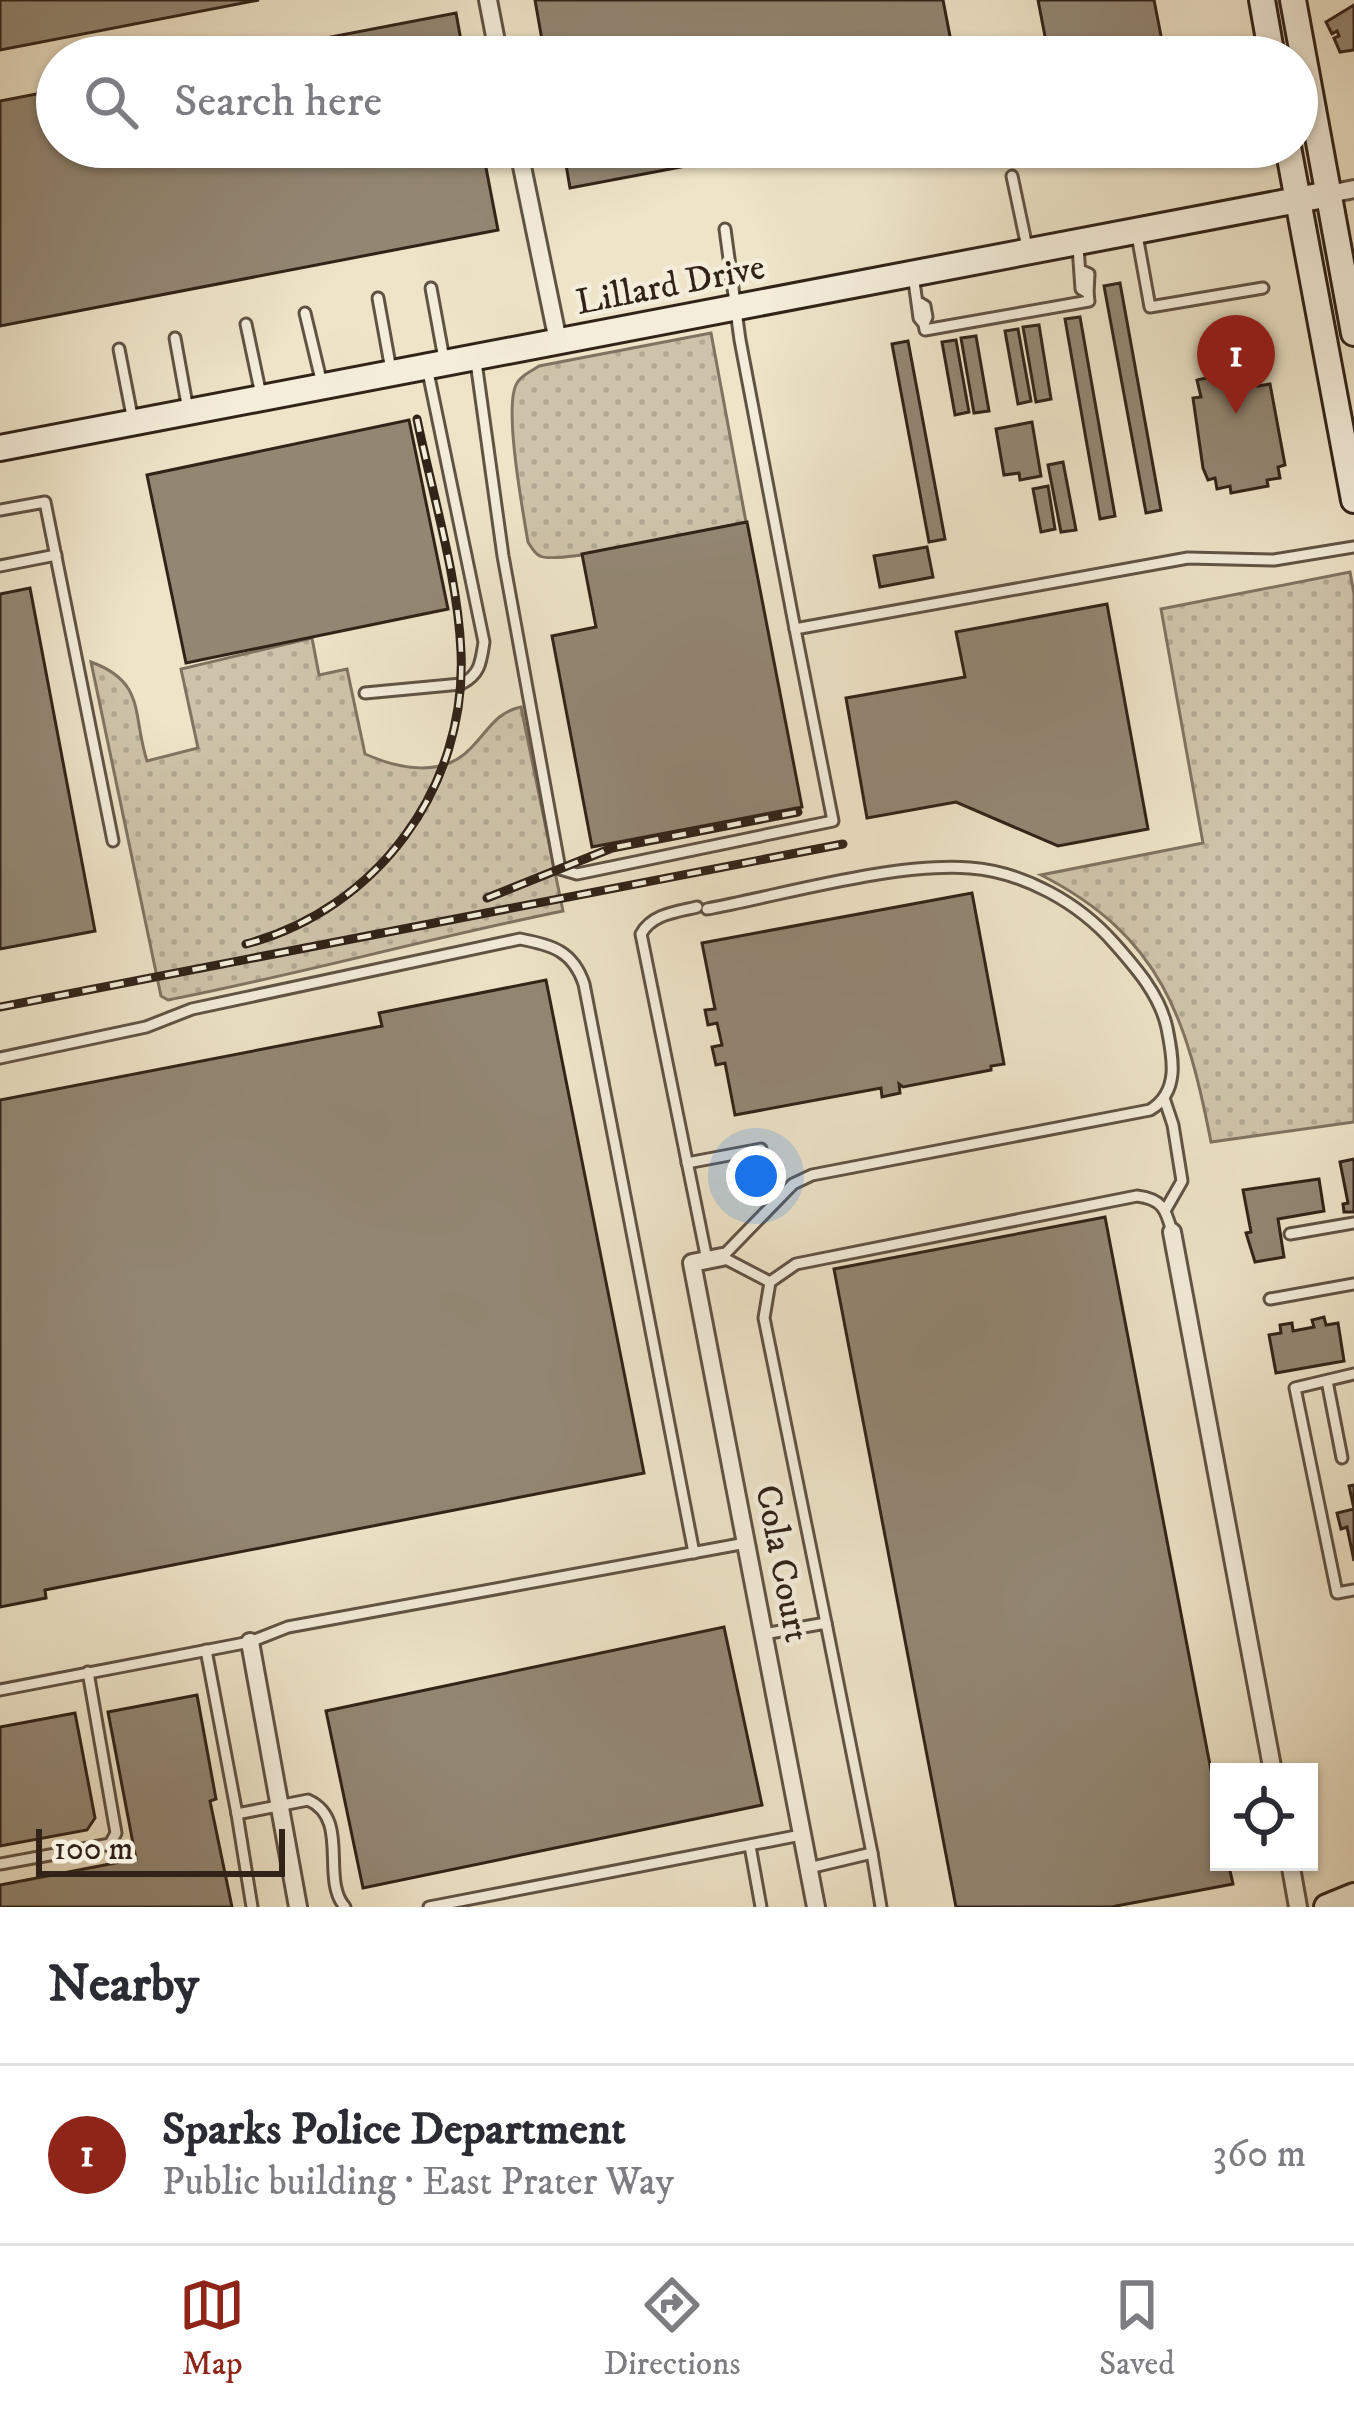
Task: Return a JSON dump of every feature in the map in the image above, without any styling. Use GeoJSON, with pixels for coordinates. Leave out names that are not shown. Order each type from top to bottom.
{"type":"FeatureCollection","features":[{"type":"Feature","properties":{"kind":"street"},"geometry":{"type":"LineString","coordinates":[[488,0],[496,36]]}},
{"type":"Feature","properties":{"kind":"street"},"geometry":{"type":"LineString","coordinates":[[1262,0],[1268,36]]}},
{"type":"Feature","properties":{"kind":"street"},"geometry":{"type":"LineString","coordinates":[[1293,0],[1302,36]]}},
{"type":"Feature","properties":{"kind":"street"},"geometry":{"type":"LineString","coordinates":[[1318,99],[1341,191],[1354,334]]}},
{"type":"Feature","properties":{"kind":"street"},"geometry":{"type":"LineString","coordinates":[[522,168],[558,341]]}},
{"type":"Feature","properties":{"kind":"street"},"geometry":{"type":"LineString","coordinates":[[1292,168],[1354,500]]}},
{"type":"Feature","properties":{"kind":"street","name":"Lillard Drive"},"geometry":{"type":"LineString","coordinates":[[0,448],[1341,191]]}},
{"type":"Feature","properties":{"kind":"street"},"geometry":{"type":"LineString","coordinates":[[1172,1232],[1271,1763]]}},
{"type":"Feature","properties":{"kind":"street","name":"Cola Court"},"geometry":{"type":"LineString","coordinates":[[714,1258],[692,1262],[816,1907]]}},
{"type":"Feature","properties":{"kind":"street"},"geometry":{"type":"LineString","coordinates":[[250,1642],[298,1907]]}},
{"type":"Feature","properties":{"kind":"street"},"geometry":{"type":"LineString","coordinates":[[1292,1871],[1298,1907]]}},
{"type":"Feature","properties":{"kind":"lane"},"geometry":{"type":"LineString","coordinates":[[1012,176],[1028,251]]}},
{"type":"Feature","properties":{"kind":"lane"},"geometry":{"type":"LineString","coordinates":[[476,357],[497,520],[560,869],[577,874],[833,821],[725,229]]}},
{"type":"Feature","properties":{"kind":"lane"},"geometry":{"type":"LineString","coordinates":[[1137,230],[1150,307],[1263,288]]}},
{"type":"Feature","properties":{"kind":"lane"},"geometry":{"type":"LineString","coordinates":[[913,273],[925,330],[1088,301],[1088,293],[1081,290],[1077,242]]}},
{"type":"Feature","properties":{"kind":"lane"},"geometry":{"type":"LineString","coordinates":[[365,692],[461,684],[481,666],[484,642],[436,365],[430,288]]}},
{"type":"Feature","properties":{"kind":"lane"},"geometry":{"type":"LineString","coordinates":[[378,298],[391,373]]}},
{"type":"Feature","properties":{"kind":"lane"},"geometry":{"type":"LineString","coordinates":[[305,313],[322,386]]}},
{"type":"Feature","properties":{"kind":"lane"},"geometry":{"type":"LineString","coordinates":[[246,324],[261,398]]}},
{"type":"Feature","properties":{"kind":"lane"},"geometry":{"type":"LineString","coordinates":[[176,338],[189,412]]}},
{"type":"Feature","properties":{"kind":"lane"},"geometry":{"type":"LineString","coordinates":[[119,350],[133,423]]}},
{"type":"Feature","properties":{"kind":"lane"},"geometry":{"type":"LineString","coordinates":[[0,510],[45,502],[112,841]]}},
{"type":"Feature","properties":{"kind":"lane"},"geometry":{"type":"LineString","coordinates":[[795,629],[1188,558],[1274,560],[1354,547]]}},
{"type":"Feature","properties":{"kind":"lane"},"geometry":{"type":"LineString","coordinates":[[0,566],[56,555]]}},
{"type":"Feature","properties":{"kind":"lane"},"geometry":{"type":"LineString","coordinates":[[714,1258],[687,1163],[641,934],[646,924],[702,908],[925,869],[970,868],[1017,877],[1061,899],[1108,936],[1142,974],[1164,1014],[1173,1069],[1165,1101],[1182,1181],[1166,1208]]}},
{"type":"Feature","properties":{"kind":"lane"},"geometry":{"type":"LineString","coordinates":[[0,1058],[146,1027],[192,1009],[520,939],[556,946],[578,965],[584,984],[694,1552]]}},
{"type":"Feature","properties":{"kind":"lane"},"geometry":{"type":"LineString","coordinates":[[714,1258],[794,1184],[812,1175],[1150,1110],[1165,1101]]}},
{"type":"Feature","properties":{"kind":"lane"},"geometry":{"type":"LineString","coordinates":[[687,1163],[760,1149]]}},
{"type":"Feature","properties":{"kind":"lane"},"geometry":{"type":"LineString","coordinates":[[881,1907],[764,1318],[770,1282],[796,1264],[1137,1196],[1154,1198],[1166,1208],[1172,1232]]}},
{"type":"Feature","properties":{"kind":"lane"},"geometry":{"type":"LineString","coordinates":[[1290,1234],[1354,1223]]}},
{"type":"Feature","properties":{"kind":"lane"},"geometry":{"type":"LineString","coordinates":[[714,1258],[770,1282]]}},
{"type":"Feature","properties":{"kind":"lane"},"geometry":{"type":"LineString","coordinates":[[1270,1299],[1354,1284]]}},
{"type":"Feature","properties":{"kind":"lane"},"geometry":{"type":"LineString","coordinates":[[1354,1374],[1295,1388],[1337,1594],[1354,1590]]}},
{"type":"Feature","properties":{"kind":"lane"},"geometry":{"type":"LineString","coordinates":[[1327,1381],[1342,1458]]}},
{"type":"Feature","properties":{"kind":"lane"},"geometry":{"type":"LineString","coordinates":[[0,1690],[250,1642],[288,1627],[746,1543]]}},
{"type":"Feature","properties":{"kind":"lane"},"geometry":{"type":"LineString","coordinates":[[764,1634],[826,1623]]}},
{"type":"Feature","properties":{"kind":"lane"},"geometry":{"type":"LineString","coordinates":[[206,1650],[252,1907]]}},
{"type":"Feature","properties":{"kind":"lane"},"geometry":{"type":"LineString","coordinates":[[0,1864],[110,1844],[116,1833],[88,1672]]}},
{"type":"Feature","properties":{"kind":"lane"},"geometry":{"type":"LineString","coordinates":[[237,1814],[308,1800],[317,1804],[332,1838],[335,1896],[345,1907]]}},
{"type":"Feature","properties":{"kind":"lane"},"geometry":{"type":"LineString","coordinates":[[429,1907],[803,1835]]}},
{"type":"Feature","properties":{"kind":"lane"},"geometry":{"type":"LineString","coordinates":[[749,1846],[761,1907]]}},
{"type":"Feature","properties":{"kind":"lane"},"geometry":{"type":"LineString","coordinates":[[809,1868],[872,1853]]}},
{"type":"Feature","properties":{"kind":"lane"},"geometry":{"type":"LineString","coordinates":[[509,1893],[511,1907]]}},
{"type":"Feature","properties":{"kind":"shaded area"},"geometry":{"type":"Polygon","coordinates":[[[711,333],[746,522],[576,556],[536,554],[528,542],[515,460],[512,413],[519,380],[539,366],[711,333]]]}},
{"type":"Feature","properties":{"kind":"shaded area"},"geometry":{"type":"Polygon","coordinates":[[[1350,572],[1354,594],[1354,1122],[1211,1142],[1191,1057],[1162,985],[1115,925],[1041,875],[1203,843],[1161,609],[1350,572]]]}},
{"type":"Feature","properties":{"kind":"shaded area"},"geometry":{"type":"Polygon","coordinates":[[[312,638],[319,675],[347,669],[365,754],[378,759],[406,767],[447,764],[471,748],[499,718],[521,707],[563,911],[168,1000],[161,996],[91,662],[109,670],[129,690],[147,761],[198,748],[181,669],[312,638]]]}},
{"type":"Feature","properties":{"kind":"building"},"geometry":{"type":"Polygon","coordinates":[[[0,0],[259,0],[73,36],[36,36],[36,43],[0,50],[0,0]]]}},
{"type":"Feature","properties":{"kind":"building"},"geometry":{"type":"Polygon","coordinates":[[[535,0],[943,0],[950,36],[541,36],[535,0]]]}},
{"type":"Feature","properties":{"kind":"building"},"geometry":{"type":"Polygon","coordinates":[[[1038,0],[1154,0],[1161,36],[1045,36],[1038,0]]]}},
{"type":"Feature","properties":{"kind":"building"},"geometry":{"type":"Polygon","coordinates":[[[1354,5],[1354,50],[1340,52],[1334,38],[1339,36],[1337,31],[1332,34],[1326,22],[1354,5]]]}},
{"type":"Feature","properties":{"kind":"building"},"geometry":{"type":"Polygon","coordinates":[[[456,13],[460,36],[336,36],[456,13]]]}},
{"type":"Feature","properties":{"kind":"building"},"geometry":{"type":"Polygon","coordinates":[[[36,94],[36,168],[486,168],[498,230],[0,326],[0,101],[36,94]]]}},
{"type":"Feature","properties":{"kind":"building"},"geometry":{"type":"Polygon","coordinates":[[[567,168],[676,168],[570,188],[567,168]]]}},
{"type":"Feature","properties":{"kind":"building"},"geometry":{"type":"Polygon","coordinates":[[[1120,283],[1161,510],[1146,513],[1104,286],[1120,283]]]}},
{"type":"Feature","properties":{"kind":"building"},"geometry":{"type":"Polygon","coordinates":[[[1080,317],[1115,516],[1100,519],[1065,319],[1080,317]]]}},
{"type":"Feature","properties":{"kind":"building"},"geometry":{"type":"Polygon","coordinates":[[[1039,325],[1051,399],[1036,402],[1023,327],[1039,325]]]}},
{"type":"Feature","properties":{"kind":"building"},"geometry":{"type":"Polygon","coordinates":[[[1018,329],[1031,401],[1018,404],[1005,331],[1018,329]]]}},
{"type":"Feature","properties":{"kind":"building"},"geometry":{"type":"Polygon","coordinates":[[[976,336],[989,411],[974,413],[961,338],[976,336]]]}},
{"type":"Feature","properties":{"kind":"building"},"geometry":{"type":"Polygon","coordinates":[[[956,340],[969,412],[955,415],[942,342],[956,340]]]}},
{"type":"Feature","properties":{"kind":"building"},"geometry":{"type":"Polygon","coordinates":[[[908,341],[945,539],[929,542],[892,344],[908,341]]]}},
{"type":"Feature","properties":{"kind":"building"},"geometry":{"type":"Polygon","coordinates":[[[1245,361],[1248,378],[1257,377],[1258,386],[1270,384],[1285,465],[1278,467],[1280,478],[1267,480],[1268,486],[1231,493],[1230,486],[1217,489],[1215,478],[1208,480],[1203,468],[1193,398],[1201,397],[1197,380],[1210,377],[1208,368],[1245,361]]]}},
{"type":"Feature","properties":{"kind":"building"},"geometry":{"type":"Polygon","coordinates":[[[409,420],[448,609],[186,663],[147,475],[409,420]]]}},
{"type":"Feature","properties":{"kind":"building"},"geometry":{"type":"Polygon","coordinates":[[[1032,422],[1041,476],[1020,480],[1019,473],[1004,475],[996,429],[1032,422]]]}},
{"type":"Feature","properties":{"kind":"building"},"geometry":{"type":"Polygon","coordinates":[[[1063,462],[1076,530],[1061,532],[1048,465],[1063,462]]]}},
{"type":"Feature","properties":{"kind":"building"},"geometry":{"type":"Polygon","coordinates":[[[1048,486],[1055,529],[1041,532],[1033,489],[1048,486]]]}},
{"type":"Feature","properties":{"kind":"building"},"geometry":{"type":"Polygon","coordinates":[[[747,522],[802,807],[592,847],[552,636],[596,627],[582,554],[747,522]]]}},
{"type":"Feature","properties":{"kind":"building"},"geometry":{"type":"Polygon","coordinates":[[[927,547],[933,577],[880,587],[874,556],[927,547]]]}},
{"type":"Feature","properties":{"kind":"building"},"geometry":{"type":"Polygon","coordinates":[[[30,588],[95,931],[0,949],[0,594],[30,588]]]}},
{"type":"Feature","properties":{"kind":"building"},"geometry":{"type":"Polygon","coordinates":[[[1107,604],[1148,829],[1058,846],[956,802],[867,818],[846,698],[965,677],[956,632],[1107,604]]]}},
{"type":"Feature","properties":{"kind":"building"},"geometry":{"type":"Polygon","coordinates":[[[972,893],[1004,1064],[903,1087],[899,1084],[900,1093],[882,1097],[881,1088],[735,1115],[725,1063],[716,1065],[712,1047],[722,1045],[717,1023],[708,1025],[705,1010],[715,1009],[702,943],[972,893]]]}},
{"type":"Feature","properties":{"kind":"building"},"geometry":{"type":"Polygon","coordinates":[[[546,980],[644,1473],[45,1590],[46,1598],[0,1607],[0,1100],[382,1026],[379,1013],[546,980]]]}},
{"type":"Feature","properties":{"kind":"building"},"geometry":{"type":"Polygon","coordinates":[[[1354,1159],[1354,1212],[1344,1212],[1343,1204],[1348,1203],[1340,1162],[1354,1159]]]}},
{"type":"Feature","properties":{"kind":"building"},"geometry":{"type":"Polygon","coordinates":[[[1319,1179],[1324,1211],[1278,1219],[1284,1257],[1255,1262],[1246,1233],[1251,1232],[1243,1190],[1319,1179]]]}},
{"type":"Feature","properties":{"kind":"building"},"geometry":{"type":"Polygon","coordinates":[[[1105,1217],[1210,1765],[1210,1871],[1230,1871],[1233,1884],[1111,1907],[956,1907],[834,1269],[1105,1217]]]}},
{"type":"Feature","properties":{"kind":"building"},"geometry":{"type":"Polygon","coordinates":[[[1324,1317],[1326,1325],[1338,1323],[1344,1361],[1276,1373],[1269,1335],[1281,1333],[1280,1325],[1292,1323],[1293,1331],[1314,1327],[1312,1320],[1324,1317]]]}},
{"type":"Feature","properties":{"kind":"building"},"geometry":{"type":"Polygon","coordinates":[[[1354,1509],[1354,1561],[1347,1527],[1341,1529],[1337,1513],[1354,1509]]]}},
{"type":"Feature","properties":{"kind":"building"},"geometry":{"type":"Polygon","coordinates":[[[724,1627],[762,1805],[363,1888],[326,1711],[724,1627]]]}},
{"type":"Feature","properties":{"kind":"building"},"geometry":{"type":"Polygon","coordinates":[[[197,1695],[216,1799],[210,1801],[232,1907],[0,1907],[0,1885],[136,1859],[108,1712],[197,1695]]]}},
{"type":"Feature","properties":{"kind":"building"},"geometry":{"type":"Polygon","coordinates":[[[75,1713],[95,1818],[87,1830],[0,1846],[0,1727],[75,1713]]]}},
{"type":"Feature","properties":{"kind":"railway"},"geometry":{"type":"LineString","coordinates":[[246,944],[293,927],[336,903],[373,872],[405,836],[430,795],[448,750],[459,702],[459,623],[417,419]]}},
{"type":"Feature","properties":{"kind":"railway"},"geometry":{"type":"LineString","coordinates":[[487,898],[612,848],[798,812]]}},
{"type":"Feature","properties":{"kind":"railway"},"geometry":{"type":"LineString","coordinates":[[0,1007],[843,844]]}},
{"type":"Feature","properties":{"kind":"place","name":"Sparks Police Department"},"geometry":{"type":"Point","coordinates":[1236,414]}}]}
